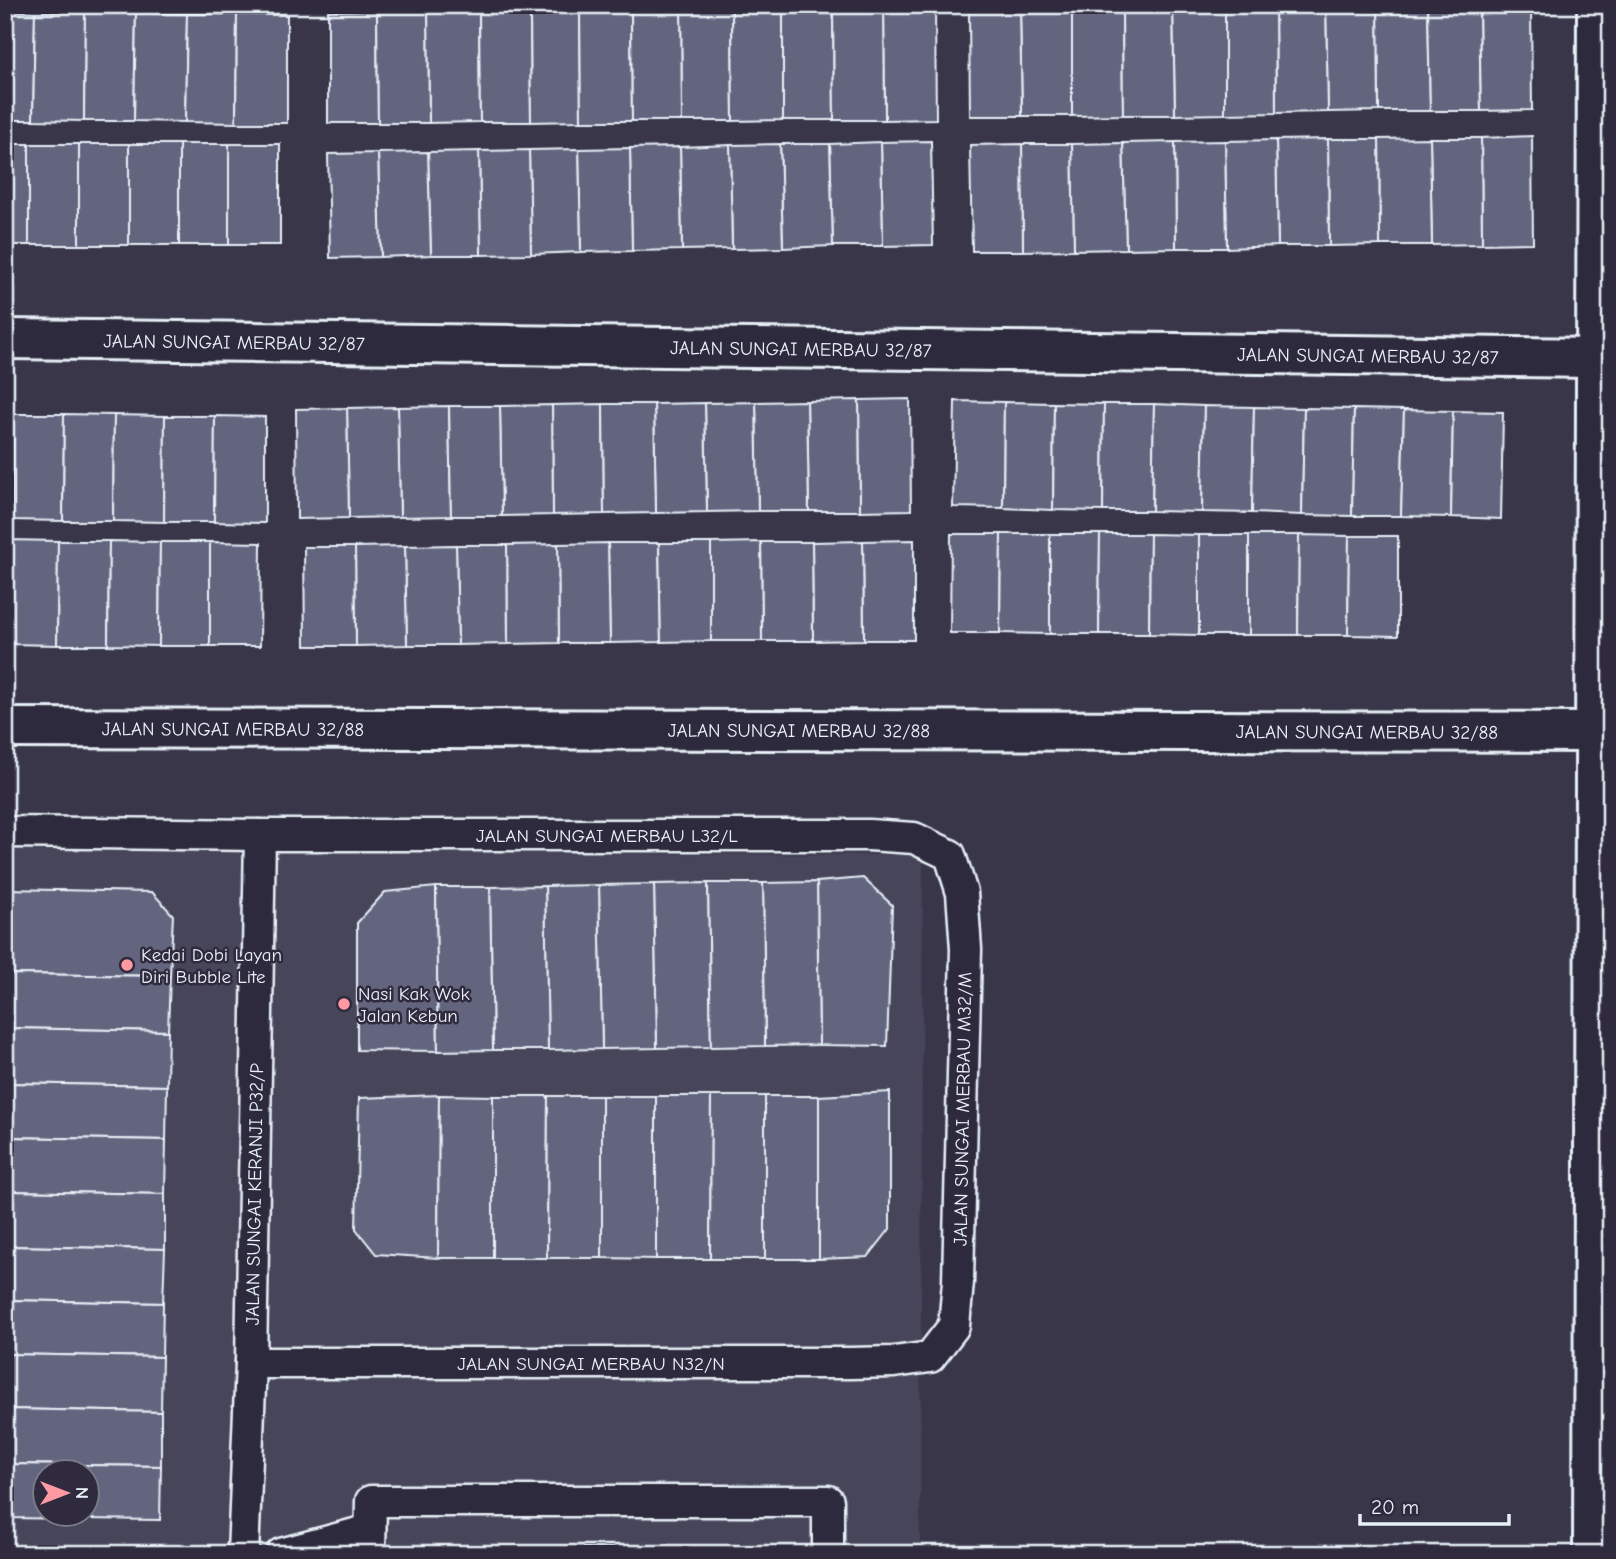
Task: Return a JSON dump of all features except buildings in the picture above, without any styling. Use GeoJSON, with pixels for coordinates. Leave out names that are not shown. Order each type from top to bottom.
{"type":"FeatureCollection","features":[{"type":"Feature","properties":{"kind":"street"},"geometry":{"type":"LineString","coordinates":[[1593,1554],[1602,1111],[1595,732],[1603,358],[1597,5]]}},
{"type":"Feature","properties":{"kind":"street","name":"JALAN SUNGAI MERBAU 32/87"},"geometry":{"type":"LineString","coordinates":[[5,339],[1603,358]]}},
{"type":"Feature","properties":{"kind":"street","name":"JALAN SUNGAI MERBAU 32/88"},"geometry":{"type":"LineString","coordinates":[[5,728],[1595,732]]}},
{"type":"Feature","properties":{"kind":"lane","name":"JALAN SUNGAI MERBAU L32/L"},"geometry":{"type":"LineString","coordinates":[[5,832],[260,835],[869,835],[914,838],[950,855]]}},
{"type":"Feature","properties":{"kind":"lane","name":"JALAN SUNGAI KERANJI P32/P"},"geometry":{"type":"LineString","coordinates":[[243,1554],[251,1363],[260,835]]}},
{"type":"Feature","properties":{"kind":"lane","name":"JALAN SUNGAI MERBAU M32/M"},"geometry":{"type":"LineString","coordinates":[[930,1357],[954,1326],[958,1282],[966,949],[962,893],[950,855]]}},
{"type":"Feature","properties":{"kind":"lane","name":"JALAN SUNGAI MERBAU N32/N"},"geometry":{"type":"LineString","coordinates":[[251,1363],[851,1363],[894,1362],[930,1357]]}},
{"type":"Feature","properties":{"kind":"lane"},"geometry":{"type":"LineString","coordinates":[[281,1554],[370,1542],[371,1500],[828,1500],[828,1554]]}},
{"type":"Feature","properties":{"kind":"shaded area"},"geometry":{"type":"Polygon","coordinates":[[[5,850],[923,855],[920,1554],[5,1554],[5,850]]]}},
{"type":"Feature","properties":{"kind":"place","name":"Kedai Dobi Layan Diri Bubble Lite"},"geometry":{"type":"Point","coordinates":[127,965]}},
{"type":"Feature","properties":{"kind":"place","name":"Nasi Kak Wok Jalan Kebun"},"geometry":{"type":"Point","coordinates":[344,1004]}}]}
